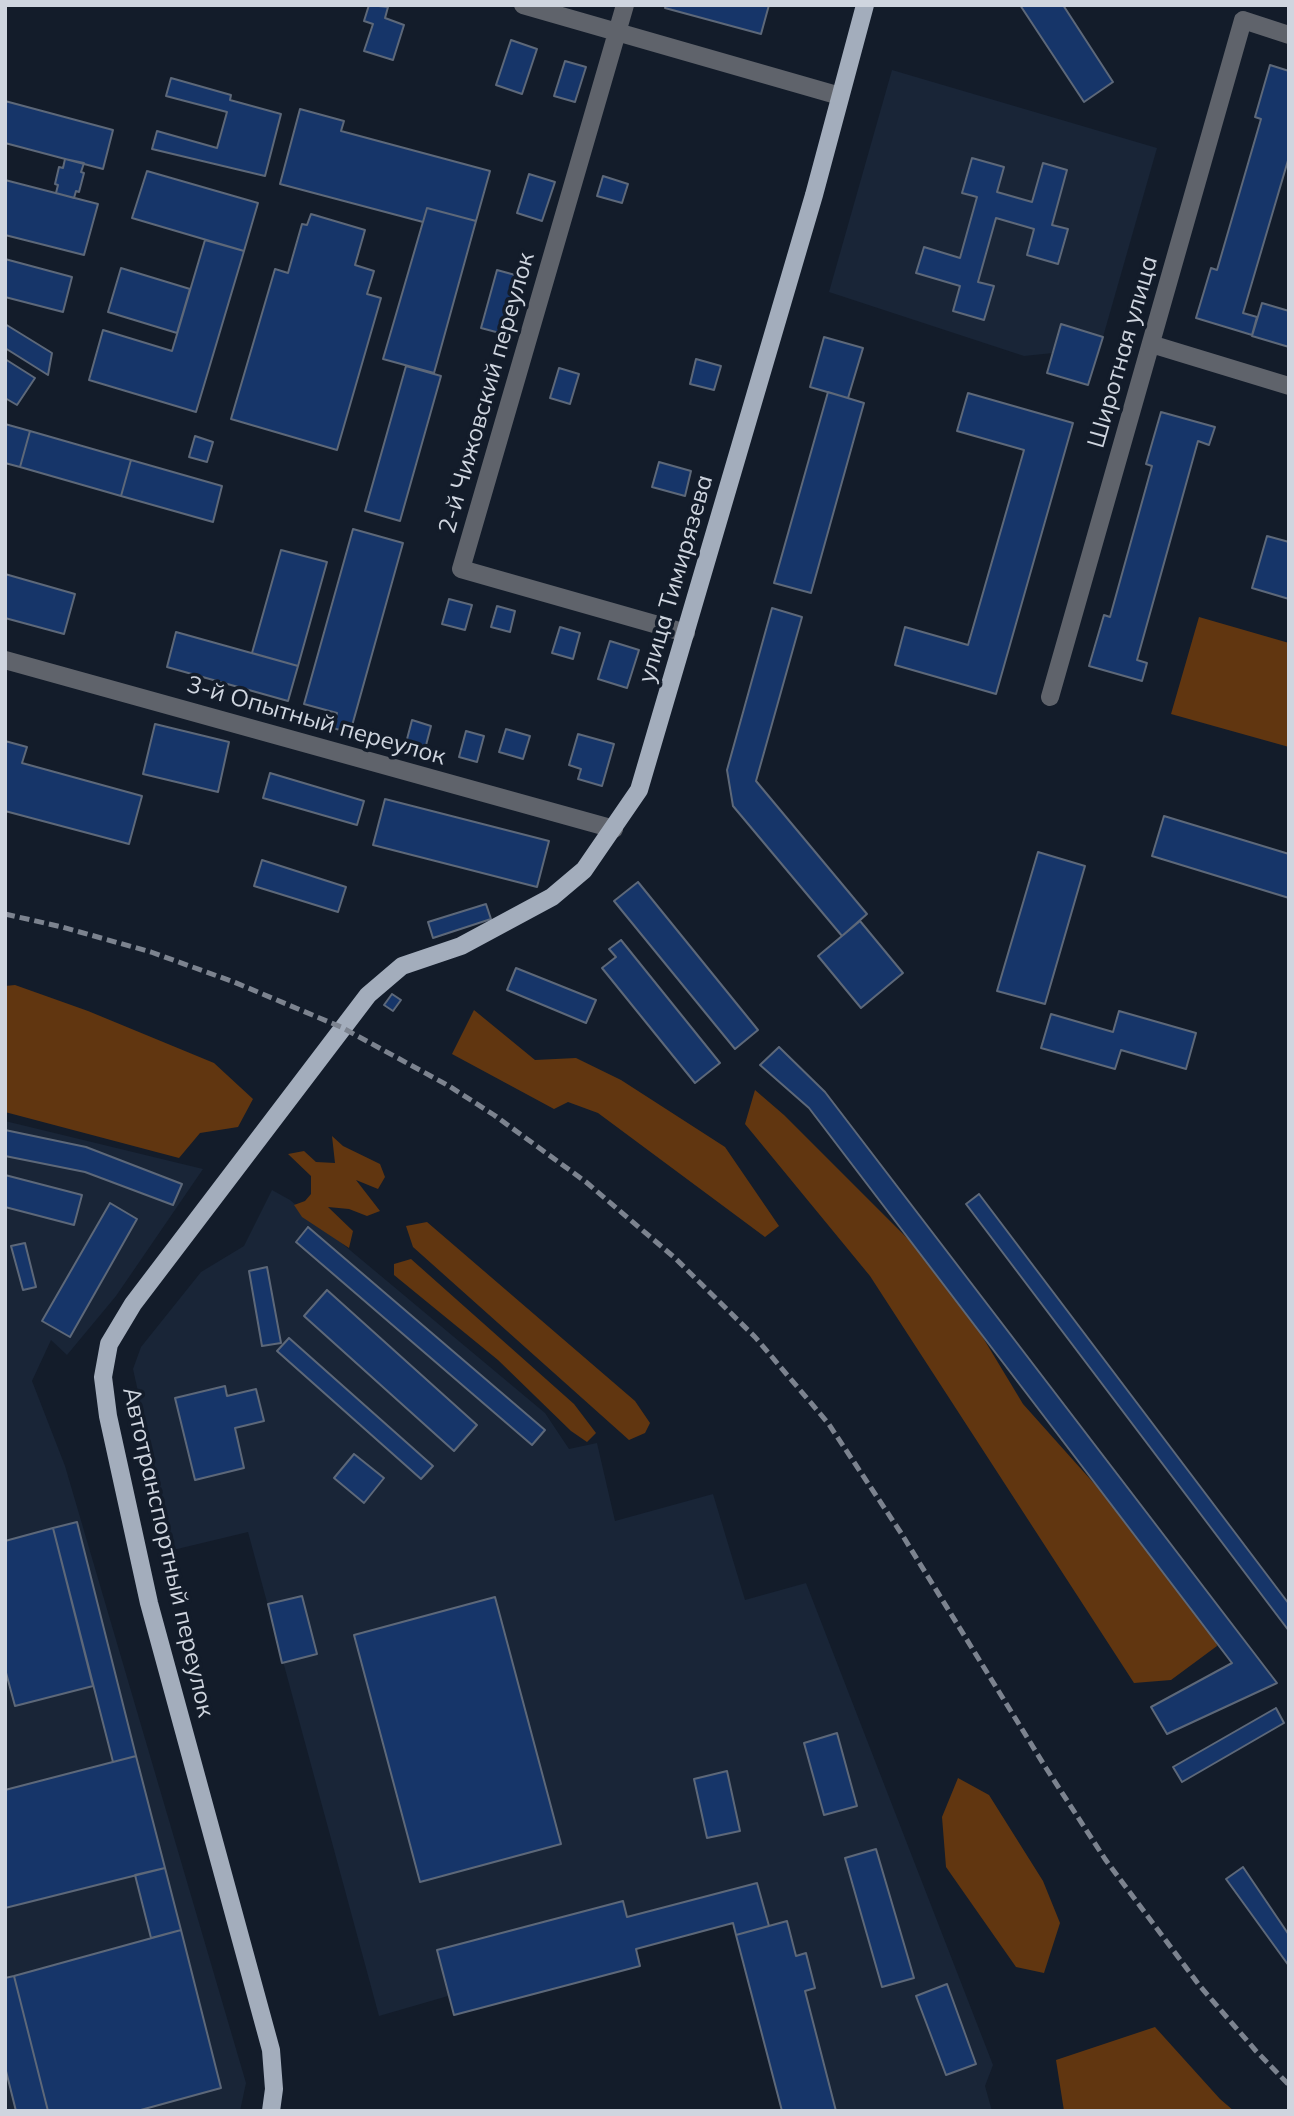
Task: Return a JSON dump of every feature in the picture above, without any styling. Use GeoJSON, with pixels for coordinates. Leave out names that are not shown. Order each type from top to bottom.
{"type":"FeatureCollection","features":[{"type":"Feature","properties":{"kind":"main road","name":"улица Тимирязева"},"geometry":{"type":"LineString","coordinates":[[341,1027],[368,995],[402,966],[461,946],[552,897],[584,870],[639,790],[814,195],[864,5]]}},
{"type":"Feature","properties":{"kind":"main road","name":"Автотранспортный переулок"},"geometry":{"type":"LineString","coordinates":[[271,2111],[274,2089],[271,2050],[149,1603],[108,1416],[103,1377],[109,1344],[133,1304],[341,1027]]}},
{"type":"Feature","properties":{"kind":"street"},"geometry":{"type":"LineString","coordinates":[[523,5],[840,96]]}},
{"type":"Feature","properties":{"kind":"street","name":"2-й Чижовский переулок"},"geometry":{"type":"LineString","coordinates":[[625,5],[461,569],[686,633]]}},
{"type":"Feature","properties":{"kind":"street","name":"Широтная улица"},"geometry":{"type":"LineString","coordinates":[[1050,697],[1243,20],[1289,35]]}},
{"type":"Feature","properties":{"kind":"street"},"geometry":{"type":"LineString","coordinates":[[1151,344],[1289,386]]}},
{"type":"Feature","properties":{"kind":"street","name":"3-й Опытный переулок"},"geometry":{"type":"LineString","coordinates":[[5,660],[614,829]]}},
{"type":"Feature","properties":{"kind":"shaded area"},"geometry":{"type":"Polygon","coordinates":[[[892,70],[1157,148],[1103,337],[1061,325],[1053,353],[1024,356],[829,292],[892,70]]]}},
{"type":"Feature","properties":{"kind":"shaded area"},"geometry":{"type":"Polygon","coordinates":[[[1199,617],[1289,643],[1289,747],[1171,714],[1199,617]]]}},
{"type":"Feature","properties":{"kind":"shaded area"},"geometry":{"type":"Polygon","coordinates":[[[15,985],[88,1011],[214,1063],[253,1099],[238,1127],[200,1133],[179,1158],[5,1112],[5,986],[15,985]]]}},
{"type":"Feature","properties":{"kind":"shaded area"},"geometry":{"type":"Polygon","coordinates":[[[474,1010],[535,1060],[576,1058],[621,1080],[725,1147],[779,1226],[765,1237],[598,1113],[568,1102],[554,1109],[452,1054],[474,1010]]]}},
{"type":"Feature","properties":{"kind":"shaded area"},"geometry":{"type":"Polygon","coordinates":[[[755,1090],[784,1115],[909,1240],[953,1288],[1023,1404],[1208,1611],[1217,1646],[1171,1680],[1134,1683],[870,1276],[745,1124],[755,1090]]]}},
{"type":"Feature","properties":{"kind":"shaded area"},"geometry":{"type":"Polygon","coordinates":[[[5,1121],[203,1169],[116,1296],[67,1355],[51,1340],[32,1381],[65,1466],[246,2083],[240,2111],[5,2111],[5,1121]]]}},
{"type":"Feature","properties":{"kind":"shaded area"},"geometry":{"type":"Polygon","coordinates":[[[332,1136],[343,1146],[380,1164],[385,1177],[378,1189],[356,1180],[380,1211],[367,1216],[349,1209],[328,1207],[353,1231],[349,1248],[302,1217],[294,1205],[305,1201],[311,1194],[311,1176],[288,1154],[304,1151],[316,1162],[335,1163],[332,1136]]]}},
{"type":"Feature","properties":{"kind":"shaded area"},"geometry":{"type":"Polygon","coordinates":[[[272,1190],[290,1200],[545,1413],[569,1449],[597,1443],[615,1521],[713,1494],[745,1600],[806,1583],[993,2065],[985,2086],[992,2111],[782,2111],[733,1924],[636,1949],[640,1966],[454,2015],[448,1996],[379,2016],[248,1532],[173,1550],[133,1369],[141,1347],[201,1272],[244,1246],[272,1190]]]}},
{"type":"Feature","properties":{"kind":"shaded area"},"geometry":{"type":"Polygon","coordinates":[[[427,1222],[635,1401],[650,1423],[645,1433],[629,1440],[413,1247],[406,1226],[427,1222]]]}},
{"type":"Feature","properties":{"kind":"shaded area"},"geometry":{"type":"Polygon","coordinates":[[[411,1259],[574,1404],[596,1433],[587,1442],[571,1431],[498,1360],[394,1275],[394,1264],[411,1259]]]}},
{"type":"Feature","properties":{"kind":"shaded area"},"geometry":{"type":"Polygon","coordinates":[[[958,1778],[989,1795],[1043,1881],[1060,1923],[1044,1973],[1016,1967],[946,1867],[942,1817],[958,1778]]]}},
{"type":"Feature","properties":{"kind":"shaded area"},"geometry":{"type":"Polygon","coordinates":[[[1155,2027],[1234,2111],[1064,2111],[1056,2060],[1155,2027]]]}},
{"type":"Feature","properties":{"kind":"building"},"geometry":{"type":"Polygon","coordinates":[[[369,5],[388,7],[385,18],[404,25],[393,60],[364,51],[373,24],[364,21],[369,5]]]}},
{"type":"Feature","properties":{"kind":"building"},"geometry":{"type":"Polygon","coordinates":[[[666,5],[769,5],[761,34],[665,8],[666,5]]]}},
{"type":"Feature","properties":{"kind":"building"},"geometry":{"type":"Polygon","coordinates":[[[1020,5],[1063,5],[1113,82],[1084,102],[1020,5]]]}},
{"type":"Feature","properties":{"kind":"building"},"geometry":{"type":"Polygon","coordinates":[[[511,40],[537,49],[522,94],[496,85],[511,40]]]}},
{"type":"Feature","properties":{"kind":"building"},"geometry":{"type":"Polygon","coordinates":[[[565,61],[586,67],[575,102],[554,96],[565,61]]]}},
{"type":"Feature","properties":{"kind":"building"},"geometry":{"type":"Polygon","coordinates":[[[1270,65],[1289,71],[1289,157],[1243,313],[1257,317],[1252,335],[1196,318],[1211,268],[1217,270],[1261,119],[1255,117],[1270,65]]]}},
{"type":"Feature","properties":{"kind":"building"},"geometry":{"type":"Polygon","coordinates":[[[171,78],[231,95],[230,100],[281,114],[265,176],[152,149],[157,131],[217,148],[227,112],[166,96],[171,78]]]}},
{"type":"Feature","properties":{"kind":"building"},"geometry":{"type":"Polygon","coordinates":[[[5,101],[113,130],[103,169],[5,143],[5,101]]]}},
{"type":"Feature","properties":{"kind":"building"},"geometry":{"type":"Polygon","coordinates":[[[300,109],[344,121],[341,131],[490,171],[476,221],[427,208],[423,222],[280,184],[300,109]]]}},
{"type":"Feature","properties":{"kind":"building"},"geometry":{"type":"Polygon","coordinates":[[[972,158],[1004,167],[997,192],[1032,202],[1043,163],[1067,170],[1052,225],[1068,229],[1058,264],[1027,255],[1034,229],[996,218],[978,282],[994,286],[984,320],[953,311],[960,286],[916,273],[924,247],[960,258],[977,197],[962,193],[972,158]]]}},
{"type":"Feature","properties":{"kind":"building"},"geometry":{"type":"Polygon","coordinates":[[[65,159],[84,163],[79,192],[76,191],[74,198],[56,193],[59,167],[63,168],[65,159]]]}},
{"type":"Feature","properties":{"kind":"building"},"geometry":{"type":"Polygon","coordinates":[[[147,171],[258,203],[244,251],[132,218],[147,171]]]}},
{"type":"Feature","properties":{"kind":"building"},"geometry":{"type":"Polygon","coordinates":[[[529,174],[555,182],[542,221],[517,213],[529,174]]]}},
{"type":"Feature","properties":{"kind":"building"},"geometry":{"type":"Polygon","coordinates":[[[603,176],[628,184],[622,203],[597,196],[603,176]]]}},
{"type":"Feature","properties":{"kind":"building"},"geometry":{"type":"Polygon","coordinates":[[[5,180],[98,204],[84,255],[5,235],[5,180]]]}},
{"type":"Feature","properties":{"kind":"building"},"geometry":{"type":"Polygon","coordinates":[[[427,208],[476,221],[434,373],[383,359],[427,208]]]}},
{"type":"Feature","properties":{"kind":"building"},"geometry":{"type":"Polygon","coordinates":[[[311,214],[365,230],[355,265],[374,271],[367,294],[381,298],[337,450],[231,419],[275,269],[288,273],[302,224],[307,225],[311,214]]]}},
{"type":"Feature","properties":{"kind":"building"},"geometry":{"type":"Polygon","coordinates":[[[205,240],[244,251],[196,412],[89,380],[103,330],[172,351],[205,240]]]}},
{"type":"Feature","properties":{"kind":"building"},"geometry":{"type":"Polygon","coordinates":[[[5,259],[72,277],[63,312],[5,297],[5,259]]]}},
{"type":"Feature","properties":{"kind":"building"},"geometry":{"type":"Polygon","coordinates":[[[121,268],[190,289],[177,333],[108,312],[121,268]]]}},
{"type":"Feature","properties":{"kind":"building"},"geometry":{"type":"Polygon","coordinates":[[[497,270],[526,278],[511,336],[481,328],[497,270]]]}},
{"type":"Feature","properties":{"kind":"building"},"geometry":{"type":"Polygon","coordinates":[[[1262,303],[1289,311],[1289,347],[1252,336],[1262,303]]]}},
{"type":"Feature","properties":{"kind":"building"},"geometry":{"type":"Polygon","coordinates":[[[5,324],[52,353],[48,375],[5,348],[5,324]]]}},
{"type":"Feature","properties":{"kind":"building"},"geometry":{"type":"Polygon","coordinates":[[[1061,324],[1103,337],[1088,385],[1047,373],[1061,324]]]}},
{"type":"Feature","properties":{"kind":"building"},"geometry":{"type":"Polygon","coordinates":[[[824,337],[863,348],[848,398],[810,387],[824,337]]]}},
{"type":"Feature","properties":{"kind":"building"},"geometry":{"type":"Polygon","coordinates":[[[5,359],[35,378],[17,405],[5,398],[5,359]]]}},
{"type":"Feature","properties":{"kind":"building"},"geometry":{"type":"Polygon","coordinates":[[[696,359],[721,366],[714,390],[690,384],[696,359]]]}},
{"type":"Feature","properties":{"kind":"building"},"geometry":{"type":"Polygon","coordinates":[[[406,366],[441,376],[400,521],[365,511],[406,366]]]}},
{"type":"Feature","properties":{"kind":"building"},"geometry":{"type":"Polygon","coordinates":[[[559,368],[579,374],[570,404],[550,398],[559,368]]]}},
{"type":"Feature","properties":{"kind":"building"},"geometry":{"type":"Polygon","coordinates":[[[828,392],[864,403],[811,593],[774,583],[828,392]]]}},
{"type":"Feature","properties":{"kind":"building"},"geometry":{"type":"Polygon","coordinates":[[[968,393],[1073,423],[996,694],[895,665],[905,627],[968,645],[1024,450],[957,431],[968,393]]]}},
{"type":"Feature","properties":{"kind":"building"},"geometry":{"type":"Polygon","coordinates":[[[1161,412],[1215,427],[1209,445],[1198,441],[1137,660],[1147,663],[1142,681],[1089,666],[1104,615],[1110,617],[1152,466],[1146,464],[1161,412]]]}},
{"type":"Feature","properties":{"kind":"building"},"geometry":{"type":"Polygon","coordinates":[[[5,424],[30,431],[20,467],[5,463],[5,424]]]}},
{"type":"Feature","properties":{"kind":"building"},"geometry":{"type":"Polygon","coordinates":[[[30,431],[131,460],[121,496],[20,467],[30,431]]]}},
{"type":"Feature","properties":{"kind":"building"},"geometry":{"type":"Polygon","coordinates":[[[195,436],[213,442],[207,462],[189,457],[195,436]]]}},
{"type":"Feature","properties":{"kind":"building"},"geometry":{"type":"Polygon","coordinates":[[[131,460],[222,486],[213,522],[121,496],[131,460]]]}},
{"type":"Feature","properties":{"kind":"building"},"geometry":{"type":"Polygon","coordinates":[[[659,462],[691,471],[685,496],[652,487],[659,462]]]}},
{"type":"Feature","properties":{"kind":"building"},"geometry":{"type":"Polygon","coordinates":[[[353,529],[403,543],[350,733],[333,728],[337,713],[304,704],[353,529]]]}},
{"type":"Feature","properties":{"kind":"building"},"geometry":{"type":"Polygon","coordinates":[[[1267,536],[1289,542],[1289,599],[1252,588],[1267,536]]]}},
{"type":"Feature","properties":{"kind":"building"},"geometry":{"type":"Polygon","coordinates":[[[281,550],[327,562],[298,666],[252,653],[281,550]]]}},
{"type":"Feature","properties":{"kind":"building"},"geometry":{"type":"Polygon","coordinates":[[[5,574],[75,594],[64,634],[5,618],[5,574]]]}},
{"type":"Feature","properties":{"kind":"building"},"geometry":{"type":"Polygon","coordinates":[[[449,599],[472,605],[465,630],[442,624],[449,599]]]}},
{"type":"Feature","properties":{"kind":"building"},"geometry":{"type":"Polygon","coordinates":[[[497,606],[515,611],[510,632],[491,627],[497,606]]]}},
{"type":"Feature","properties":{"kind":"building"},"geometry":{"type":"Polygon","coordinates":[[[772,608],[802,617],[756,781],[867,914],[842,936],[733,806],[727,770],[772,608]]]}},
{"type":"Feature","properties":{"kind":"building"},"geometry":{"type":"Polygon","coordinates":[[[560,627],[580,633],[573,659],[552,653],[560,627]]]}},
{"type":"Feature","properties":{"kind":"building"},"geometry":{"type":"Polygon","coordinates":[[[176,632],[298,666],[288,701],[167,667],[176,632]]]}},
{"type":"Feature","properties":{"kind":"building"},"geometry":{"type":"Polygon","coordinates":[[[610,641],[639,650],[627,688],[598,679],[610,641]]]}},
{"type":"Feature","properties":{"kind":"building"},"geometry":{"type":"Polygon","coordinates":[[[412,720],[431,726],[425,749],[406,743],[412,720]]]}},
{"type":"Feature","properties":{"kind":"building"},"geometry":{"type":"Polygon","coordinates":[[[155,724],[229,742],[218,792],[143,774],[155,724]]]}},
{"type":"Feature","properties":{"kind":"building"},"geometry":{"type":"Polygon","coordinates":[[[506,729],[530,736],[523,759],[499,752],[506,729]]]}},
{"type":"Feature","properties":{"kind":"building"},"geometry":{"type":"Polygon","coordinates":[[[466,731],[484,736],[477,762],[459,757],[466,731]]]}},
{"type":"Feature","properties":{"kind":"building"},"geometry":{"type":"Polygon","coordinates":[[[578,734],[614,744],[602,786],[578,779],[581,769],[569,765],[578,734]]]}},
{"type":"Feature","properties":{"kind":"building"},"geometry":{"type":"Polygon","coordinates":[[[5,741],[27,747],[22,763],[142,796],[129,844],[5,811],[5,741]]]}},
{"type":"Feature","properties":{"kind":"building"},"geometry":{"type":"Polygon","coordinates":[[[270,773],[364,801],[357,825],[263,798],[270,773]]]}},
{"type":"Feature","properties":{"kind":"building"},"geometry":{"type":"Polygon","coordinates":[[[385,799],[549,841],[537,887],[373,845],[385,799]]]}},
{"type":"Feature","properties":{"kind":"building"},"geometry":{"type":"Polygon","coordinates":[[[1164,816],[1289,854],[1289,898],[1152,856],[1164,816]]]}},
{"type":"Feature","properties":{"kind":"building"},"geometry":{"type":"Polygon","coordinates":[[[1038,852],[1085,866],[1045,1004],[997,991],[1038,852]]]}},
{"type":"Feature","properties":{"kind":"building"},"geometry":{"type":"Polygon","coordinates":[[[262,860],[346,887],[338,912],[254,886],[262,860]]]}},
{"type":"Feature","properties":{"kind":"building"},"geometry":{"type":"Polygon","coordinates":[[[638,882],[758,1030],[735,1049],[614,901],[638,882]]]}},
{"type":"Feature","properties":{"kind":"building"},"geometry":{"type":"Polygon","coordinates":[[[486,904],[491,919],[433,938],[428,922],[486,904]]]}},
{"type":"Feature","properties":{"kind":"building"},"geometry":{"type":"Polygon","coordinates":[[[860,921],[903,973],[861,1008],[818,956],[860,921]]]}},
{"type":"Feature","properties":{"kind":"building"},"geometry":{"type":"Polygon","coordinates":[[[621,940],[720,1063],[695,1083],[602,968],[616,957],[609,949],[621,940]]]}},
{"type":"Feature","properties":{"kind":"building"},"geometry":{"type":"Polygon","coordinates":[[[516,968],[596,1000],[586,1023],[507,990],[516,968]]]}},
{"type":"Feature","properties":{"kind":"building"},"geometry":{"type":"Polygon","coordinates":[[[392,994],[401,1000],[393,1011],[384,1005],[392,994]]]}},
{"type":"Feature","properties":{"kind":"building"},"geometry":{"type":"Polygon","coordinates":[[[1119,1011],[1196,1033],[1186,1069],[1121,1050],[1115,1069],[1041,1048],[1051,1014],[1113,1032],[1119,1011]]]}},
{"type":"Feature","properties":{"kind":"building"},"geometry":{"type":"Polygon","coordinates":[[[779,1047],[825,1092],[1277,1683],[1167,1734],[1151,1707],[1232,1663],[809,1108],[760,1065],[779,1047]]]}},
{"type":"Feature","properties":{"kind":"building"},"geometry":{"type":"Polygon","coordinates":[[[5,1130],[86,1147],[182,1184],[173,1205],[85,1172],[5,1156],[5,1130]]]}},
{"type":"Feature","properties":{"kind":"building"},"geometry":{"type":"Polygon","coordinates":[[[5,1175],[82,1195],[74,1225],[5,1207],[5,1175]]]}},
{"type":"Feature","properties":{"kind":"building"},"geometry":{"type":"Polygon","coordinates":[[[979,1194],[1289,1604],[1289,1631],[966,1204],[979,1194]]]}},
{"type":"Feature","properties":{"kind":"building"},"geometry":{"type":"Polygon","coordinates":[[[110,1203],[137,1219],[70,1337],[42,1321],[110,1203]]]}},
{"type":"Feature","properties":{"kind":"building"},"geometry":{"type":"Polygon","coordinates":[[[308,1227],[545,1430],[532,1445],[296,1242],[308,1227]]]}},
{"type":"Feature","properties":{"kind":"building"},"geometry":{"type":"Polygon","coordinates":[[[25,1243],[36,1287],[23,1290],[11,1246],[25,1243]]]}},
{"type":"Feature","properties":{"kind":"building"},"geometry":{"type":"Polygon","coordinates":[[[267,1267],[281,1343],[262,1346],[249,1271],[267,1267]]]}},
{"type":"Feature","properties":{"kind":"building"},"geometry":{"type":"Polygon","coordinates":[[[327,1290],[477,1425],[454,1451],[304,1316],[327,1290]]]}},
{"type":"Feature","properties":{"kind":"building"},"geometry":{"type":"Polygon","coordinates":[[[289,1338],[433,1466],[421,1479],[277,1351],[289,1338]]]}},
{"type":"Feature","properties":{"kind":"building"},"geometry":{"type":"Polygon","coordinates":[[[225,1386],[227,1396],[256,1389],[264,1421],[235,1428],[244,1468],[195,1480],[175,1398],[225,1386]]]}},
{"type":"Feature","properties":{"kind":"building"},"geometry":{"type":"Polygon","coordinates":[[[354,1454],[384,1478],[364,1503],[334,1478],[354,1454]]]}},
{"type":"Feature","properties":{"kind":"building"},"geometry":{"type":"Polygon","coordinates":[[[77,1522],[136,1756],[113,1762],[53,1528],[77,1522]]]}},
{"type":"Feature","properties":{"kind":"building"},"geometry":{"type":"Polygon","coordinates":[[[53,1528],[93,1686],[15,1706],[5,1669],[5,1541],[53,1528]]]}},
{"type":"Feature","properties":{"kind":"building"},"geometry":{"type":"Polygon","coordinates":[[[302,1596],[317,1654],[282,1663],[268,1604],[302,1596]]]}},
{"type":"Feature","properties":{"kind":"building"},"geometry":{"type":"Polygon","coordinates":[[[495,1597],[561,1844],[420,1882],[354,1635],[495,1597]]]}},
{"type":"Feature","properties":{"kind":"building"},"geometry":{"type":"Polygon","coordinates":[[[1276,1708],[1284,1723],[1182,1782],[1173,1767],[1276,1708]]]}},
{"type":"Feature","properties":{"kind":"building"},"geometry":{"type":"Polygon","coordinates":[[[837,1733],[857,1806],[824,1815],[804,1743],[837,1733]]]}},
{"type":"Feature","properties":{"kind":"building"},"geometry":{"type":"Polygon","coordinates":[[[136,1756],[165,1868],[5,1908],[5,1790],[136,1756]]]}},
{"type":"Feature","properties":{"kind":"building"},"geometry":{"type":"Polygon","coordinates":[[[727,1771],[740,1831],[707,1838],[694,1779],[727,1771]]]}},
{"type":"Feature","properties":{"kind":"building"},"geometry":{"type":"Polygon","coordinates":[[[876,1849],[914,1978],[882,1987],[845,1858],[876,1849]]]}},
{"type":"Feature","properties":{"kind":"building"},"geometry":{"type":"Polygon","coordinates":[[[1243,1867],[1289,1935],[1289,1966],[1226,1879],[1243,1867]]]}},
{"type":"Feature","properties":{"kind":"building"},"geometry":{"type":"Polygon","coordinates":[[[165,1868],[181,1930],[151,1938],[135,1875],[165,1868]]]}},
{"type":"Feature","properties":{"kind":"building"},"geometry":{"type":"Polygon","coordinates":[[[757,1883],[769,1926],[736,1935],[733,1923],[636,1949],[640,1966],[454,2015],[437,1950],[623,1901],[627,1917],[757,1883]]]}},
{"type":"Feature","properties":{"kind":"building"},"geometry":{"type":"Polygon","coordinates":[[[787,1921],[796,1956],[806,1953],[815,1988],[805,1991],[836,2111],[782,2111],[736,1935],[787,1921]]]}},
{"type":"Feature","properties":{"kind":"building"},"geometry":{"type":"Polygon","coordinates":[[[181,1930],[221,2088],[137,2111],[48,2111],[14,1976],[181,1930]]]}},
{"type":"Feature","properties":{"kind":"building"},"geometry":{"type":"Polygon","coordinates":[[[14,1976],[48,2111],[16,2111],[5,2067],[5,1978],[14,1976]]]}},
{"type":"Feature","properties":{"kind":"building"},"geometry":{"type":"Polygon","coordinates":[[[947,1984],[976,2064],[946,2075],[916,1996],[947,1984]]]}},
{"type":"Feature","properties":{"kind":"railway"},"geometry":{"type":"LineString","coordinates":[[5,914],[151,952],[234,982],[341,1027],[449,1086],[494,1115],[586,1182],[675,1258],[755,1337],[828,1423],[901,1533],[1105,1859],[1199,1985],[1289,2085]]}}]}
